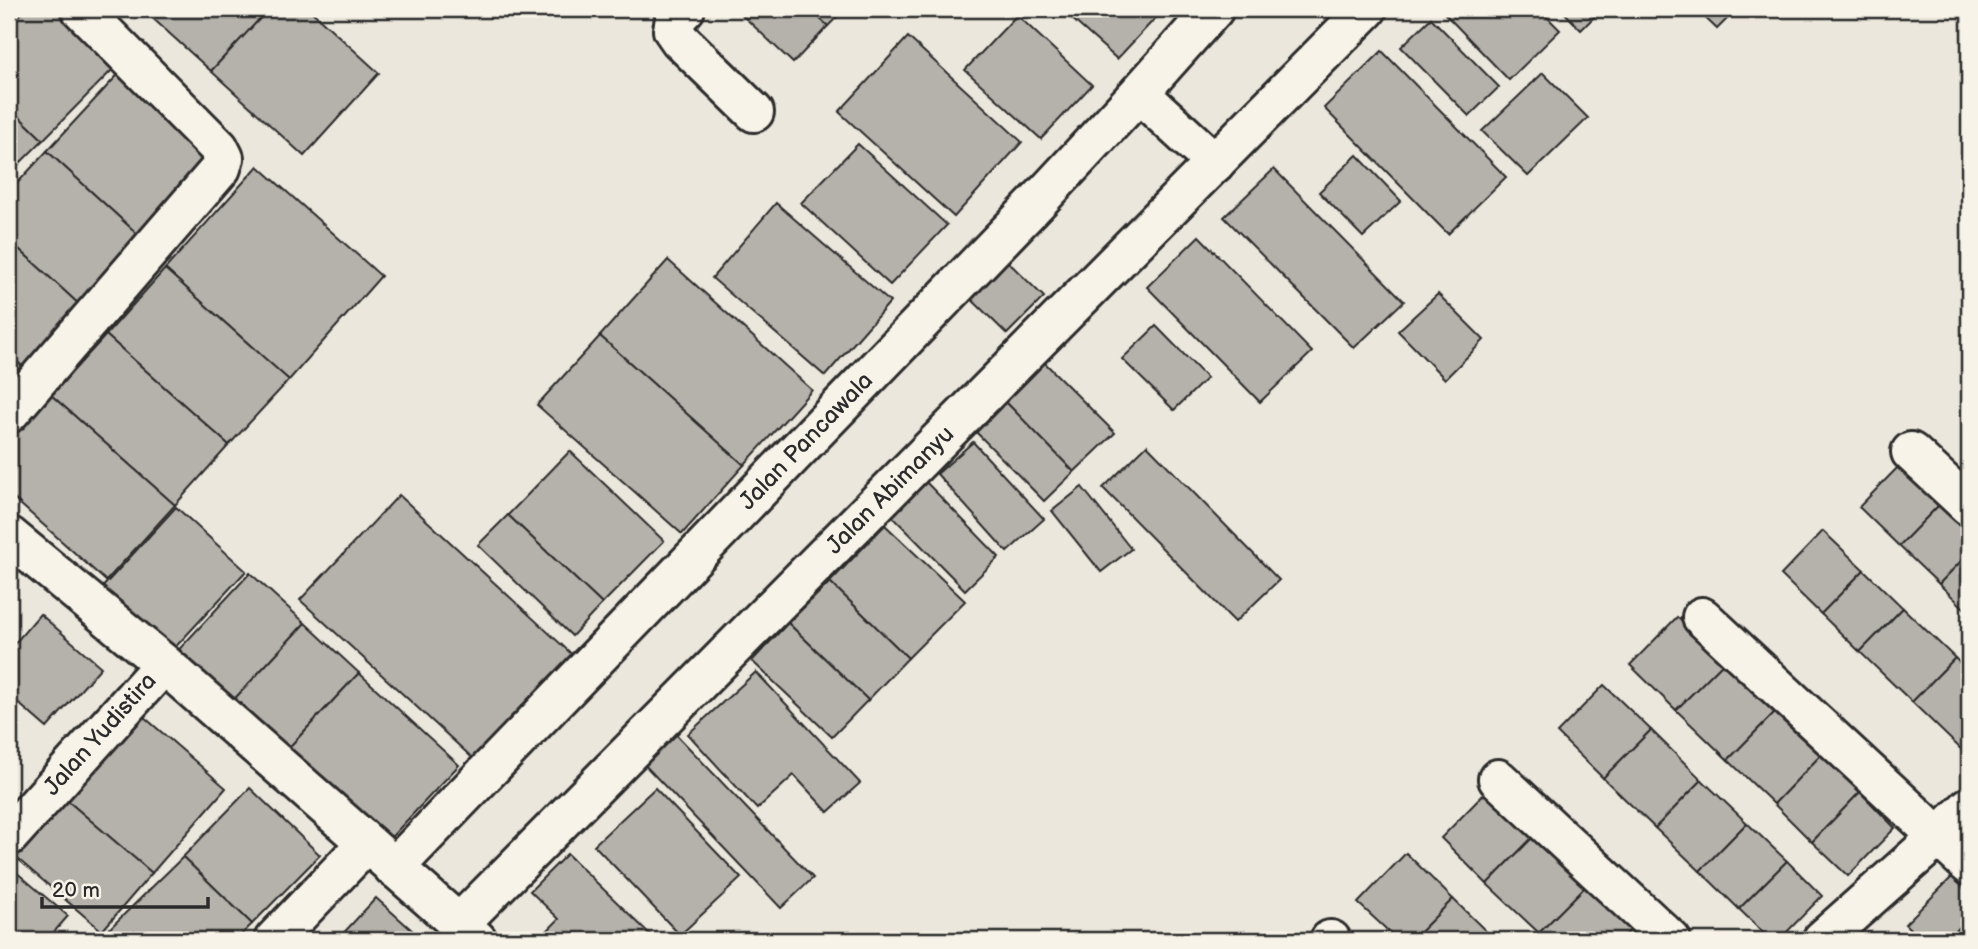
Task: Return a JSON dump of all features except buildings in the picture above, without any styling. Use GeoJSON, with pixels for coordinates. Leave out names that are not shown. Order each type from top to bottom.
{"type":"FeatureCollection","features":[{"type":"Feature","properties":{"kind":"street"},"geometry":{"type":"LineString","coordinates":[[9,413],[221,168],[224,158],[219,148],[82,9]]}},
{"type":"Feature","properties":{"kind":"street"},"geometry":{"type":"LineString","coordinates":[[685,9],[676,19],[673,30],[754,112]]}},
{"type":"Feature","properties":{"kind":"street","name":"Jalan Pancawala"},"geometry":{"type":"LineString","coordinates":[[274,940],[380,856],[1043,196],[1214,9]]}},
{"type":"Feature","properties":{"kind":"street","name":"Jalan Abimanyu"},"geometry":{"type":"LineString","coordinates":[[468,932],[1367,9]]}},
{"type":"Feature","properties":{"kind":"street"},"geometry":{"type":"LineString","coordinates":[[1139,93],[1215,163]]}},
{"type":"Feature","properties":{"kind":"street"},"geometry":{"type":"LineString","coordinates":[[1911,452],[1969,506]]}},
{"type":"Feature","properties":{"kind":"street"},"geometry":{"type":"LineString","coordinates":[[9,536],[164,664],[468,932]]}},
{"type":"Feature","properties":{"kind":"street"},"geometry":{"type":"LineString","coordinates":[[1702,617],[1969,865]]}},
{"type":"Feature","properties":{"kind":"street","name":"Jalan Yudistira"},"geometry":{"type":"LineString","coordinates":[[9,836],[164,664]]}},
{"type":"Feature","properties":{"kind":"street"},"geometry":{"type":"LineString","coordinates":[[1499,779],[1671,940]]}},
{"type":"Feature","properties":{"kind":"street"},"geometry":{"type":"LineString","coordinates":[[1822,940],[1969,807]]}}]}
